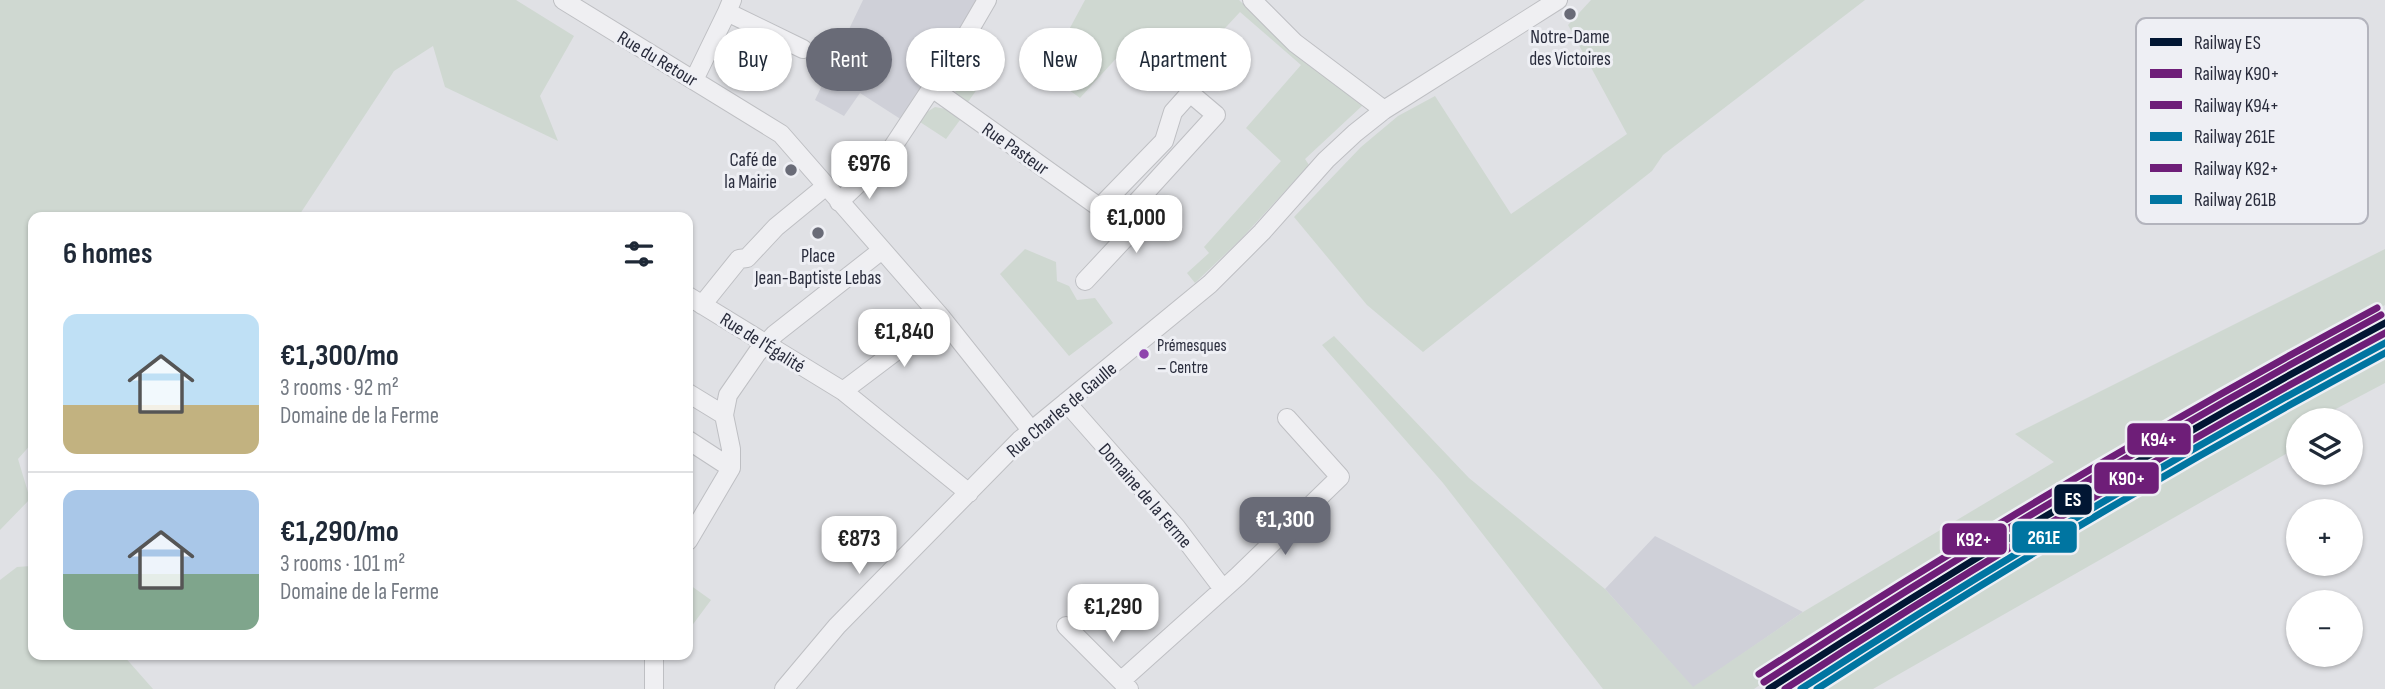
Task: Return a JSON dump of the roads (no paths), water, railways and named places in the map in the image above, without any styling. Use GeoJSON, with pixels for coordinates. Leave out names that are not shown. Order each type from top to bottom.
{"type":"FeatureCollection","features":[{"type":"Feature","properties":{"kind":"street","name":"Rue du Retour"},"geometry":{"type":"LineString","coordinates":[[563,0],[781,134],[941,317],[1031,429]]}},
{"type":"Feature","properties":{"kind":"street"},"geometry":{"type":"LineString","coordinates":[[970,28],[987,0]]}},
{"type":"Feature","properties":{"kind":"street"},"geometry":{"type":"LineString","coordinates":[[1252,0],[1295,43],[1384,110]]}},
{"type":"Feature","properties":{"kind":"street","name":"Rue Charles de Gaulle"},"geometry":{"type":"LineString","coordinates":[[784,689],[837,626],[1031,429],[1204,289],[1355,133],[1384,110],[1558,0]]}},
{"type":"Feature","properties":{"kind":"street"},"geometry":{"type":"LineString","coordinates":[[694,80],[730,6],[803,49]]}},
{"type":"Feature","properties":{"kind":"street"},"geometry":{"type":"LineString","coordinates":[[839,201],[879,165],[930,91]]}},
{"type":"Feature","properties":{"kind":"street","name":"Rue Pasteur"},"geometry":{"type":"LineString","coordinates":[[936,91],[1115,218],[1125,215]]}},
{"type":"Feature","properties":{"kind":"street"},"geometry":{"type":"LineString","coordinates":[[1086,281],[1127,236],[1129,223],[1125,215],[1216,115],[1190,93],[1173,111],[1164,141],[1100,207]]}},
{"type":"Feature","properties":{"kind":"street"},"geometry":{"type":"LineString","coordinates":[[695,301],[739,259],[747,258],[776,227],[826,186]]}},
{"type":"Feature","properties":{"kind":"street"},"geometry":{"type":"LineString","coordinates":[[693,533],[731,468],[731,449],[724,415],[728,395],[765,344],[882,250]]}},
{"type":"Feature","properties":{"kind":"street","name":"Rue de l'Égalité"},"geometry":{"type":"LineString","coordinates":[[695,301],[843,391],[969,493]]}},
{"type":"Feature","properties":{"kind":"street"},"geometry":{"type":"LineString","coordinates":[[843,391],[941,317]]}},
{"type":"Feature","properties":{"kind":"street"},"geometry":{"type":"LineString","coordinates":[[693,396],[724,415]]}},
{"type":"Feature","properties":{"kind":"street","name":"Domaine de la Ferme"},"geometry":{"type":"LineString","coordinates":[[1066,402],[1176,527],[1223,589]]}},
{"type":"Feature","properties":{"kind":"street"},"geometry":{"type":"LineString","coordinates":[[1066,626],[1125,685],[1340,477],[1287,418]]}},
{"type":"Feature","properties":{"kind":"street"},"geometry":{"type":"LineString","coordinates":[[693,443],[731,468]]}},
{"type":"Feature","properties":{"kind":"street"},"geometry":{"type":"LineString","coordinates":[[654,660],[654,689]]}},
{"type":"Feature","properties":{"kind":"rail line","name":"K92+"},"geometry":{"type":"LineString","coordinates":[[1759,674],[2065,485],[2377,308]]}},
{"type":"Feature","properties":{"kind":"rail line","name":"K94+"},"geometry":{"type":"LineString","coordinates":[[1764,682],[2069,492],[2381,315]]}},
{"type":"Feature","properties":{"kind":"rail line","name":"ES"},"geometry":{"type":"LineString","coordinates":[[1769,689],[2073,500],[2385,323]]}},
{"type":"Feature","properties":{"kind":"rail line","name":"K90+"},"geometry":{"type":"LineString","coordinates":[[1785,689],[1932,595],[2081,505],[2232,417],[2385,333]]}},
{"type":"Feature","properties":{"kind":"rail line","name":"261E"},"geometry":{"type":"LineString","coordinates":[[1801,689],[2089,510],[2385,343]]}},
{"type":"Feature","properties":{"kind":"rail line","name":"261B"},"geometry":{"type":"LineString","coordinates":[[1817,689],[2098,515],[2385,353]]}},
{"type":"Feature","properties":{"kind":"place","name":"Notre-Dame des Victoires"},"geometry":{"type":"Point","coordinates":[1570,14]}},
{"type":"Feature","properties":{"kind":"place","name":"Café de la Mairie"},"geometry":{"type":"Point","coordinates":[791,170]}},
{"type":"Feature","properties":{"kind":"place","name":"Place Jean-Baptiste Lebas"},"geometry":{"type":"Point","coordinates":[818,233]}},
{"type":"Feature","properties":{"kind":"place","name":"Prémesques – Centre"},"geometry":{"type":"Point","coordinates":[1144,354]}}]}
